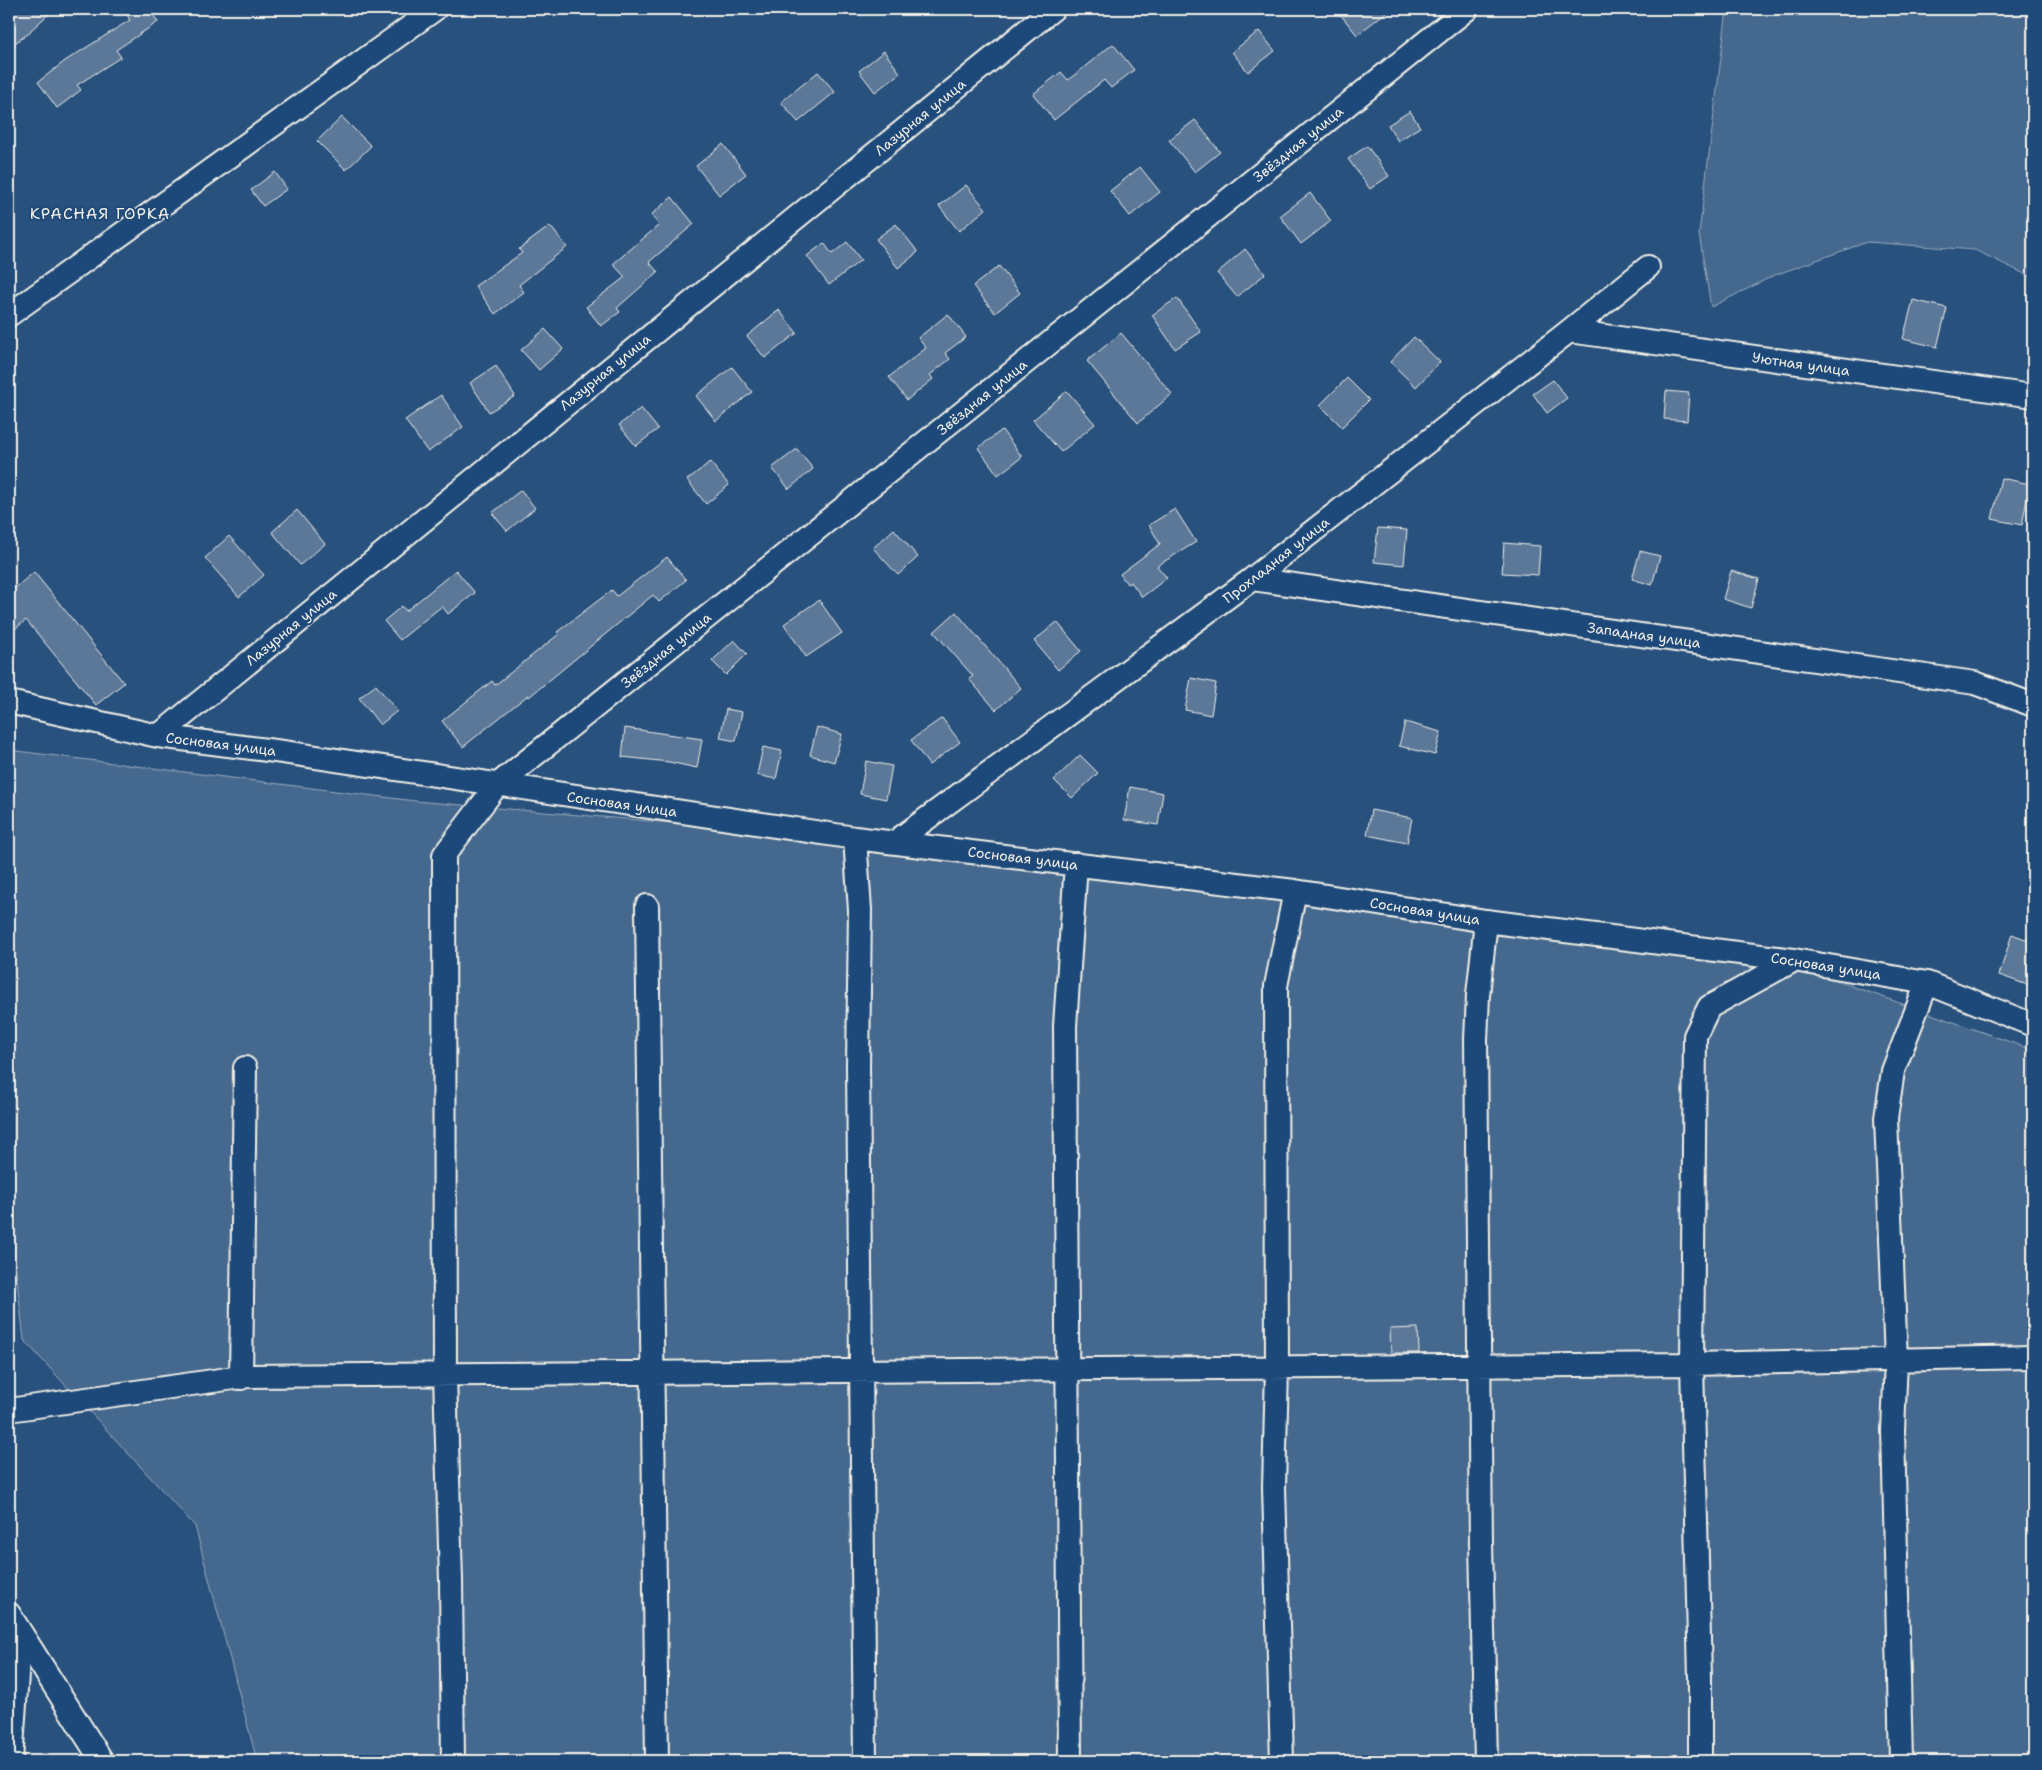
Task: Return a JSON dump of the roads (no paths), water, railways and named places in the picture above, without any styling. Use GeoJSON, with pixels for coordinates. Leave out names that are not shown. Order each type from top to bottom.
{"type":"FeatureCollection","features":[{"type":"Feature","properties":{"kind":"street"},"geometry":{"type":"LineString","coordinates":[[9,315],[435,9]]}},
{"type":"Feature","properties":{"kind":"street","name":"Лазурная улица"},"geometry":{"type":"LineString","coordinates":[[158,736],[1053,9]]}},
{"type":"Feature","properties":{"kind":"street","name":"Звёздная улица"},"geometry":{"type":"LineString","coordinates":[[453,1761],[451,1581],[445,1374],[444,855],[497,785],[1467,9]]}},
{"type":"Feature","properties":{"kind":"street","name":"Прохладная улица"},"geometry":{"type":"LineString","coordinates":[[895,842],[1252,579],[1648,267]]}},
{"type":"Feature","properties":{"kind":"street","name":"Уютная улица"},"geometry":{"type":"LineString","coordinates":[[1569,331],[2033,396]]}},
{"type":"Feature","properties":{"kind":"street","name":"Западная улица"},"geometry":{"type":"LineString","coordinates":[[1252,579],[1975,683],[2033,705]]}},
{"type":"Feature","properties":{"kind":"street","name":"Сосновая улица"},"geometry":{"type":"LineString","coordinates":[[9,702],[158,736],[283,752],[855,838],[1295,891],[1486,921],[1794,960],[1928,983],[2033,1025]]}},
{"type":"Feature","properties":{"kind":"street"},"geometry":{"type":"LineString","coordinates":[[855,838],[860,910],[858,1067],[865,1761]]}},
{"type":"Feature","properties":{"kind":"street"},"geometry":{"type":"LineString","coordinates":[[1070,1761],[1066,1427],[1069,1369],[1065,1026],[1076,864]]}},
{"type":"Feature","properties":{"kind":"street"},"geometry":{"type":"LineString","coordinates":[[1282,1761],[1274,1488],[1276,1368],[1276,986],[1295,891]]}},
{"type":"Feature","properties":{"kind":"street"},"geometry":{"type":"LineString","coordinates":[[647,906],[657,1761]]}},
{"type":"Feature","properties":{"kind":"street"},"geometry":{"type":"LineString","coordinates":[[1486,921],[1478,995],[1476,1040],[1481,1543],[1486,1761]]}},
{"type":"Feature","properties":{"kind":"street"},"geometry":{"type":"LineString","coordinates":[[1700,1761],[1700,1678],[1692,1364],[1695,1036],[1709,1007],[1794,960]]}},
{"type":"Feature","properties":{"kind":"street"},"geometry":{"type":"LineString","coordinates":[[1901,1761],[1893,1430],[1896,1360],[1886,1118],[1893,1072],[1928,983]]}},
{"type":"Feature","properties":{"kind":"street"},"geometry":{"type":"LineString","coordinates":[[241,1378],[245,1068]]}},
{"type":"Feature","properties":{"kind":"street"},"geometry":{"type":"LineString","coordinates":[[9,1410],[241,1378],[652,1372],[1692,1364],[2033,1357]]}},
{"type":"Feature","properties":{"kind":"street"},"geometry":{"type":"LineString","coordinates":[[11,1761],[14,1622]]}},
{"type":"Feature","properties":{"kind":"street"},"geometry":{"type":"LineString","coordinates":[[14,1622],[102,1761]]}},
{"type":"Feature","properties":{"kind":"district","name":"КРАСНАЯ ГОРКА"},"geometry":{"type":"Point","coordinates":[100,213]}}]}
